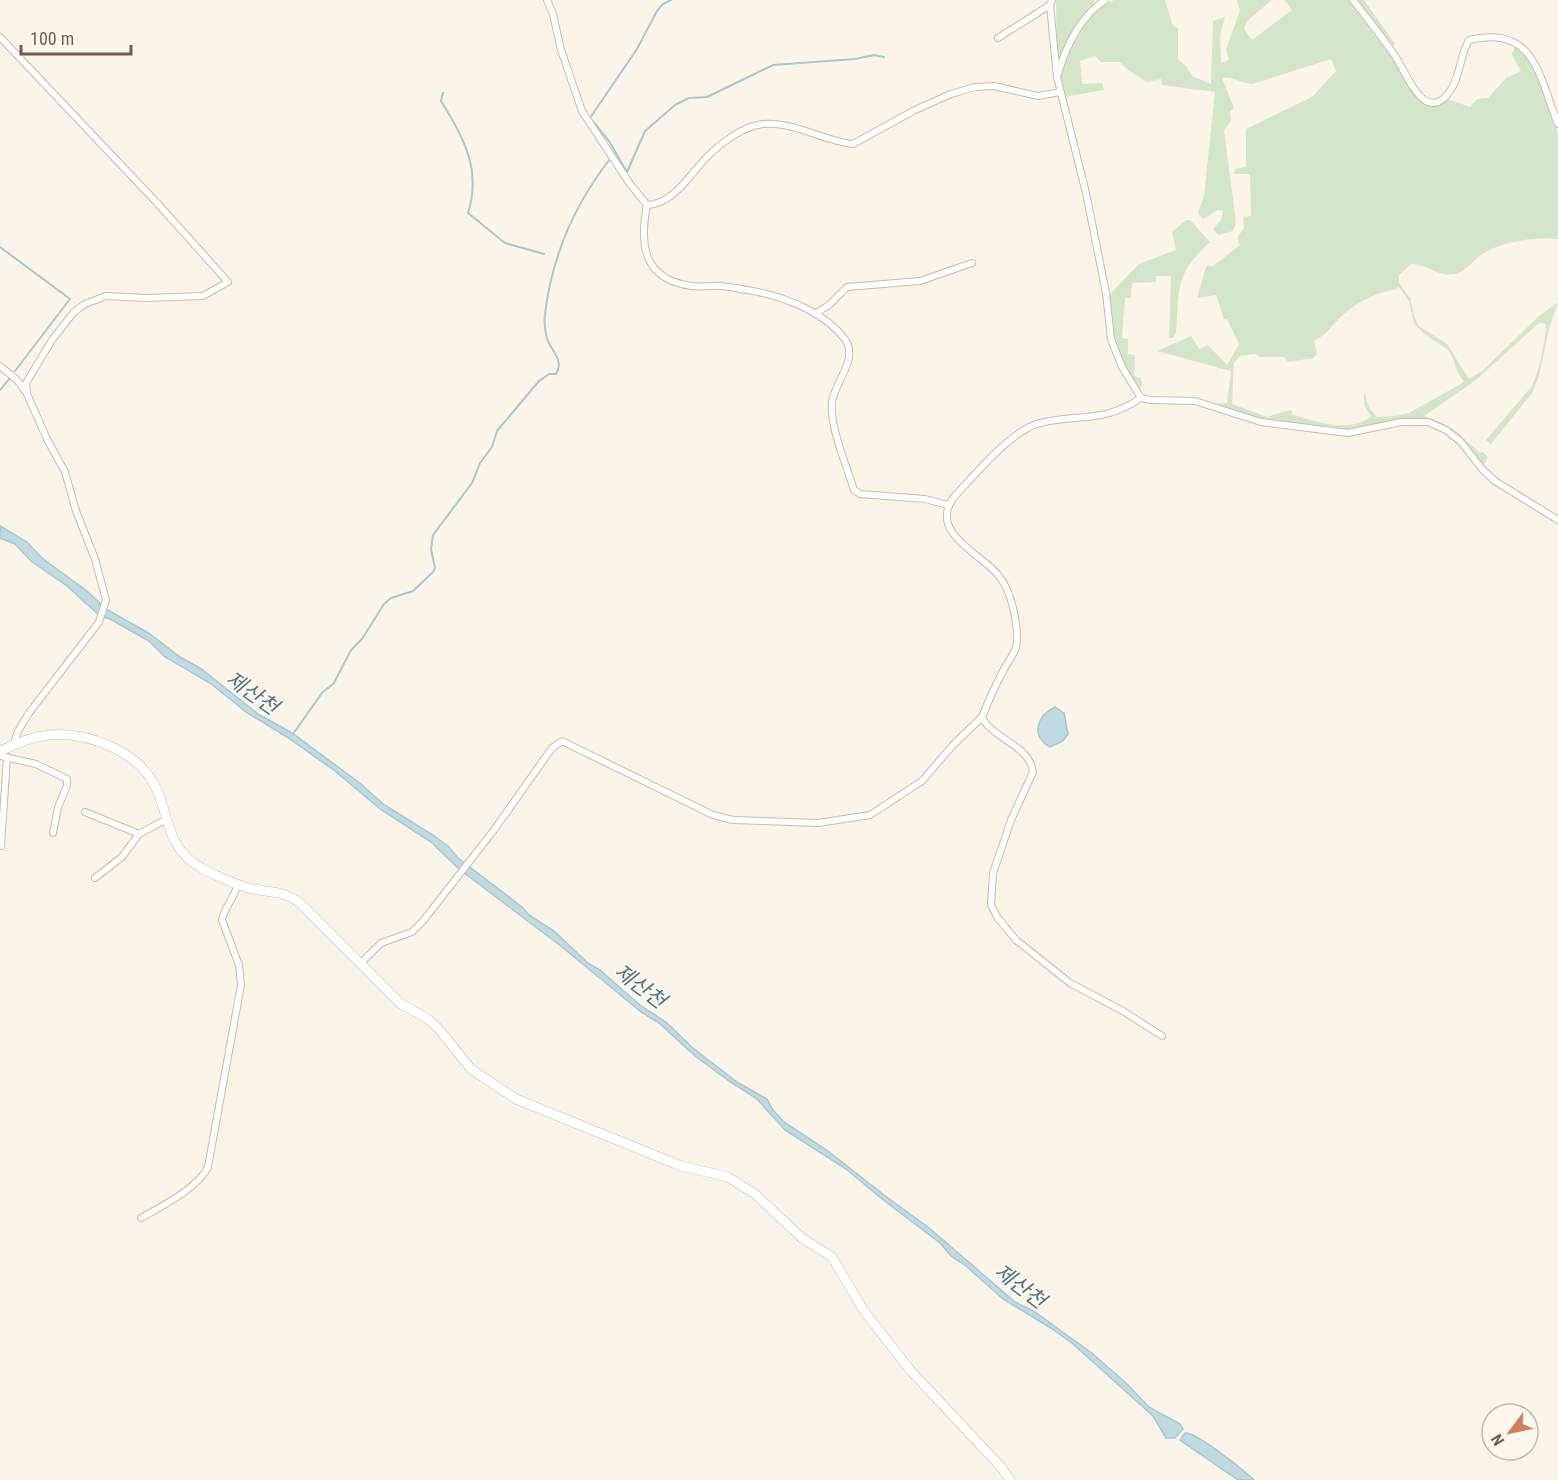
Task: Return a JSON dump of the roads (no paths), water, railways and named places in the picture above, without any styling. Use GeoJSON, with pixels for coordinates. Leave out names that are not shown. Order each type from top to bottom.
{"type":"FeatureCollection","features":[{"type":"Feature","properties":{"kind":"street"},"geometry":{"type":"LineString","coordinates":[[547,0],[582,111],[630,184],[647,205],[644,221],[645,253],[652,267],[662,276],[690,286],[712,285],[763,293],[815,314],[840,333],[848,344],[849,356],[843,377],[833,396],[832,414],[855,490],[860,494],[925,499],[948,505]]}},
{"type":"Feature","properties":{"kind":"street"},"geometry":{"type":"LineString","coordinates":[[1057,77],[1081,22],[1105,0]]}},
{"type":"Feature","properties":{"kind":"street"},"geometry":{"type":"LineString","coordinates":[[1353,0],[1395,56],[1416,90],[1427,102],[1442,100],[1451,89],[1460,71],[1469,40],[1488,37],[1503,39],[1523,47],[1534,61],[1558,124]]}},
{"type":"Feature","properties":{"kind":"street"},"geometry":{"type":"LineString","coordinates":[[998,38],[1051,3],[1057,77],[1089,205],[1114,349],[1142,398]]}},
{"type":"Feature","properties":{"kind":"street"},"geometry":{"type":"LineString","coordinates":[[0,37],[123,166],[228,282],[203,296],[146,298],[106,296],[85,304],[74,312],[28,378],[27,394]]}},
{"type":"Feature","properties":{"kind":"street"},"geometry":{"type":"LineString","coordinates":[[647,205],[670,196],[708,156],[736,135],[754,126],[781,125],[853,144],[915,110],[951,94],[975,87],[994,86],[1038,96],[1060,92]]}},
{"type":"Feature","properties":{"kind":"street"},"geometry":{"type":"LineString","coordinates":[[815,314],[852,285],[920,281],[972,263]]}},
{"type":"Feature","properties":{"kind":"street"},"geometry":{"type":"LineString","coordinates":[[0,366],[17,380],[27,394],[64,471],[106,593],[105,608],[99,622],[29,713],[14,743]]}},
{"type":"Feature","properties":{"kind":"street"},"geometry":{"type":"LineString","coordinates":[[361,963],[381,942],[416,929],[470,861],[552,748],[562,741],[713,814],[733,820],[818,823],[864,816],[883,807],[922,781],[953,745],[982,717],[1017,644],[1015,617],[1002,581],[993,569],[952,533],[946,518],[948,505],[996,454],[1022,431],[1039,423],[1111,414],[1142,398],[1195,400],[1261,422],[1348,433],[1401,422],[1428,422],[1446,430],[1460,441],[1495,481],[1558,520]]}},
{"type":"Feature","properties":{"kind":"street"},"geometry":{"type":"LineString","coordinates":[[982,717],[986,724],[1025,756],[1032,766],[1030,781],[1011,820],[993,873],[991,905],[997,917],[1016,940],[1070,983],[1162,1035]]}},
{"type":"Feature","properties":{"kind":"street"},"geometry":{"type":"LineString","coordinates":[[1,846],[2,754],[14,743],[47,735],[62,735],[88,739],[122,752],[139,764],[153,782],[161,800],[165,820],[177,845],[190,860],[237,885],[275,891],[292,897],[307,909],[401,1004],[428,1019],[438,1028],[471,1069],[516,1100],[681,1166],[728,1177],[755,1194],[802,1239],[832,1257],[864,1311],[911,1371],[1002,1467],[1010,1480]]}},
{"type":"Feature","properties":{"kind":"street"},"geometry":{"type":"LineString","coordinates":[[2,754],[36,764],[67,779],[53,833]]}},
{"type":"Feature","properties":{"kind":"street"},"geometry":{"type":"LineString","coordinates":[[85,812],[139,834]]}},
{"type":"Feature","properties":{"kind":"street"},"geometry":{"type":"LineString","coordinates":[[95,878],[123,857],[139,834],[165,820]]}},
{"type":"Feature","properties":{"kind":"street"},"geometry":{"type":"LineString","coordinates":[[141,1218],[195,1184],[208,1167],[241,986],[239,966],[222,920],[235,895],[237,885]]}},
{"type":"Feature","properties":{"kind":"water"},"geometry":{"type":"Polygon","coordinates":[[[0,526],[27,542],[42,558],[87,591],[106,609],[150,634],[180,657],[200,668],[258,714],[292,733],[361,784],[383,804],[448,846],[458,858],[522,907],[529,915],[554,931],[588,963],[600,970],[641,1006],[666,1022],[693,1048],[737,1082],[767,1099],[784,1122],[828,1151],[928,1227],[1015,1302],[1035,1312],[1093,1354],[1149,1407],[1180,1424],[1183,1429],[1175,1438],[1166,1438],[1153,1416],[1073,1344],[1003,1299],[966,1266],[951,1256],[940,1243],[846,1169],[785,1130],[757,1099],[695,1056],[659,1023],[641,1012],[562,947],[459,869],[431,842],[380,809],[335,771],[287,737],[246,712],[210,683],[165,657],[149,641],[110,619],[100,616],[67,586],[31,561],[15,544],[0,538],[0,526]]]}},
{"type":"Feature","properties":{"kind":"water"},"geometry":{"type":"Polygon","coordinates":[[[1055,707],[1064,713],[1068,734],[1063,741],[1050,747],[1040,737],[1038,726],[1044,715],[1055,707]]]}},
{"type":"Feature","properties":{"kind":"water"},"geometry":{"type":"Polygon","coordinates":[[[1185,1433],[1209,1445],[1254,1480],[1238,1480],[1180,1440],[1185,1433]]]}},
{"type":"Feature","properties":{"kind":"waterway"},"geometry":{"type":"LineString","coordinates":[[671,0],[657,11],[637,49],[590,118],[609,141],[627,172],[645,131],[675,105],[689,98],[707,97],[773,65],[855,59],[874,55],[884,57]]}},
{"type":"Feature","properties":{"kind":"waterway"},"geometry":{"type":"LineString","coordinates":[[443,93],[441,101],[463,140],[471,168],[473,182],[468,213],[505,243],[544,254]]}},
{"type":"Feature","properties":{"kind":"waterway"},"geometry":{"type":"LineString","coordinates":[[293,734],[322,693],[334,683],[351,650],[362,639],[384,604],[391,598],[413,591],[433,572],[435,568],[431,549],[433,535],[472,483],[480,463],[492,447],[497,431],[539,381],[549,374],[556,374],[559,365],[548,341],[545,324],[553,272],[575,213],[610,159]]}},
{"type":"Feature","properties":{"kind":"waterway"},"geometry":{"type":"LineString","coordinates":[[0,247],[70,299],[15,371]]}},
{"type":"Feature","properties":{"kind":"waterway"},"geometry":{"type":"LineString","coordinates":[[0,390],[10,378]]}},
{"type":"Feature","properties":{"kind":"water label","name":"제산천"},"geometry":{"type":"Point","coordinates":[252,693]}},
{"type":"Feature","properties":{"kind":"water label","name":"제산천"},"geometry":{"type":"Point","coordinates":[640,986]}},
{"type":"Feature","properties":{"kind":"water label","name":"제산천"},"geometry":{"type":"Point","coordinates":[1020,1286]}}]}
